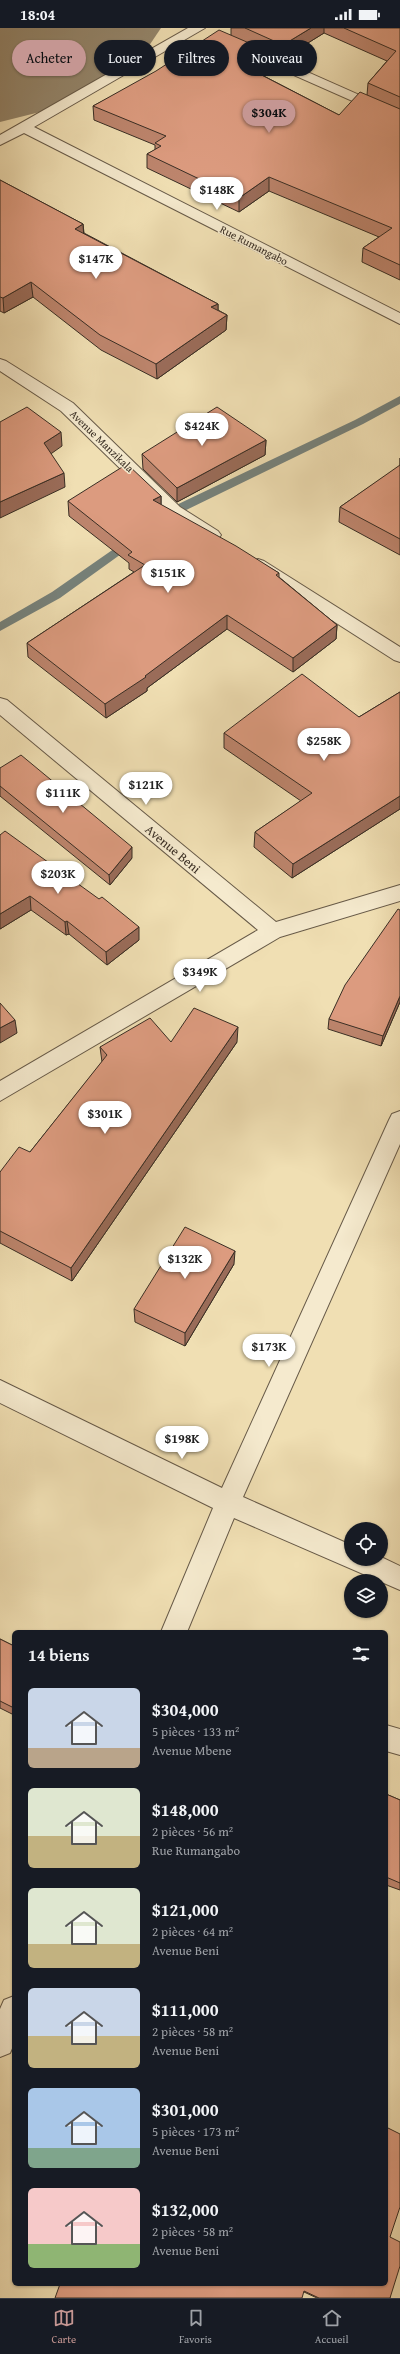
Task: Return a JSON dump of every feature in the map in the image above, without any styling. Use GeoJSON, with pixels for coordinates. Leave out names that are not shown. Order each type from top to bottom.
{"type":"FeatureCollection","features":[{"type":"Feature","properties":{"kind":"street"},"geometry":{"type":"LineString","coordinates":[[0,141],[199,28],[214,34]]}},
{"type":"Feature","properties":{"kind":"street"},"geometry":{"type":"LineString","coordinates":[[229,41],[400,118]]}},
{"type":"Feature","properties":{"kind":"street","name":"Rue Rumangabo"},"geometry":{"type":"LineString","coordinates":[[23,127],[400,319]]}},
{"type":"Feature","properties":{"kind":"street","name":"Avenue Manzikala"},"geometry":{"type":"LineString","coordinates":[[0,364],[67,408],[174,511],[227,545]]}},
{"type":"Feature","properties":{"kind":"street"},"geometry":{"type":"LineString","coordinates":[[247,558],[400,656]]}},
{"type":"Feature","properties":{"kind":"street","name":"Avenue Beni"},"geometry":{"type":"LineString","coordinates":[[0,705],[273,931]]}},
{"type":"Feature","properties":{"kind":"street"},"geometry":{"type":"LineString","coordinates":[[0,1092],[273,931],[400,893]]}},
{"type":"Feature","properties":{"kind":"street"},"geometry":{"type":"LineString","coordinates":[[175,1630],[228,1503],[400,1120]]}},
{"type":"Feature","properties":{"kind":"street"},"geometry":{"type":"LineString","coordinates":[[0,1391],[228,1503],[344,1554]]}},
{"type":"Feature","properties":{"kind":"street"},"geometry":{"type":"LineString","coordinates":[[372,1566],[400,1578]]}},
{"type":"Feature","properties":{"kind":"street"},"geometry":{"type":"LineString","coordinates":[[388,1739],[400,1742]]}},
{"type":"Feature","properties":{"kind":"street"},"geometry":{"type":"LineString","coordinates":[[0,2043],[12,2015]]}},
{"type":"Feature","properties":{"kind":"building"},"geometry":{"type":"Polygon","coordinates":[[[245,28],[311,28],[291,40],[272,40],[245,28]]]}},
{"type":"Feature","properties":{"kind":"building"},"geometry":{"type":"Polygon","coordinates":[[[344,28],[400,28],[400,97],[368,83],[396,51],[344,28]]]}},
{"type":"Feature","properties":{"kind":"building"},"geometry":{"type":"Polygon","coordinates":[[[219,30],[242,40],[237,40],[237,76],[263,76],[339,115],[360,92],[400,109],[400,265],[363,248],[392,228],[269,177],[239,198],[147,154],[161,146],[155,143],[166,136],[93,106],[147,76],[156,76],[156,71],[164,66],[164,76],[229,76],[229,40],[204,40],[219,30]]]}},
{"type":"Feature","properties":{"kind":"building"},"geometry":{"type":"Polygon","coordinates":[[[0,180],[83,224],[75,229],[218,304],[211,307],[227,315],[156,364],[100,335],[31,282],[3,298],[0,297],[0,180]]]}},
{"type":"Feature","properties":{"kind":"building"},"geometry":{"type":"Polygon","coordinates":[[[27,407],[61,432],[44,443],[64,473],[0,502],[0,422],[27,407]]]}},
{"type":"Feature","properties":{"kind":"building"},"geometry":{"type":"Polygon","coordinates":[[[217,407],[266,440],[177,488],[142,454],[217,407]]]}},
{"type":"Feature","properties":{"kind":"building"},"geometry":{"type":"Polygon","coordinates":[[[127,464],[161,496],[153,500],[236,546],[279,573],[276,575],[337,625],[293,658],[227,615],[145,676],[146,677],[105,704],[27,643],[145,565],[128,555],[132,552],[68,501],[127,464]]]}},
{"type":"Feature","properties":{"kind":"building"},"geometry":{"type":"Polygon","coordinates":[[[400,465],[400,539],[340,507],[400,465]]]}},
{"type":"Feature","properties":{"kind":"building"},"geometry":{"type":"Polygon","coordinates":[[[302,674],[359,717],[400,692],[400,796],[293,864],[255,832],[312,793],[224,733],[302,674]]]}},
{"type":"Feature","properties":{"kind":"building"},"geometry":{"type":"Polygon","coordinates":[[[21,755],[132,847],[109,875],[0,786],[0,768],[21,755]]]}},
{"type":"Feature","properties":{"kind":"building"},"geometry":{"type":"Polygon","coordinates":[[[5,831],[99,899],[102,897],[139,927],[106,952],[67,921],[65,922],[30,896],[0,914],[0,835],[5,831]]]}},
{"type":"Feature","properties":{"kind":"building"},"geometry":{"type":"Polygon","coordinates":[[[398,909],[400,910],[400,996],[383,1036],[329,1019],[345,985],[398,909]]]}},
{"type":"Feature","properties":{"kind":"building"},"geometry":{"type":"Polygon","coordinates":[[[0,1003],[15,1020],[0,1028],[0,1003]]]}},
{"type":"Feature","properties":{"kind":"building"},"geometry":{"type":"Polygon","coordinates":[[[194,1008],[238,1027],[71,1268],[0,1231],[0,1172],[19,1147],[30,1152],[107,1055],[100,1047],[150,1018],[171,1042],[194,1008]]]}},
{"type":"Feature","properties":{"kind":"building"},"geometry":{"type":"Polygon","coordinates":[[[185,1227],[235,1251],[185,1333],[134,1309],[185,1227]]]}},
{"type":"Feature","properties":{"kind":"building"},"geometry":{"type":"Polygon","coordinates":[[[0,1639],[12,1645],[12,1707],[0,1701],[0,1639]]]}},
{"type":"Feature","properties":{"kind":"building"},"geometry":{"type":"Polygon","coordinates":[[[388,1795],[400,1800],[400,1883],[388,1878],[388,1795]]]}},
{"type":"Feature","properties":{"kind":"building"},"geometry":{"type":"Polygon","coordinates":[[[388,2128],[400,2134],[400,2207],[390,2237],[400,2242],[400,2266],[390,2298],[319,2298],[304,2291],[302,2298],[55,2298],[59,2286],[388,2286],[388,2128]]]}},
{"type":"Feature","properties":{"kind":"waterway"},"geometry":{"type":"LineString","coordinates":[[164,518],[174,511],[359,422],[400,399]]}},
{"type":"Feature","properties":{"kind":"waterway"},"geometry":{"type":"LineString","coordinates":[[0,627],[56,595],[131,541]]}},
{"type":"Feature","properties":{"kind":"runway"},"geometry":{"type":"LineString","coordinates":[[0,61],[61,28]]}}]}
